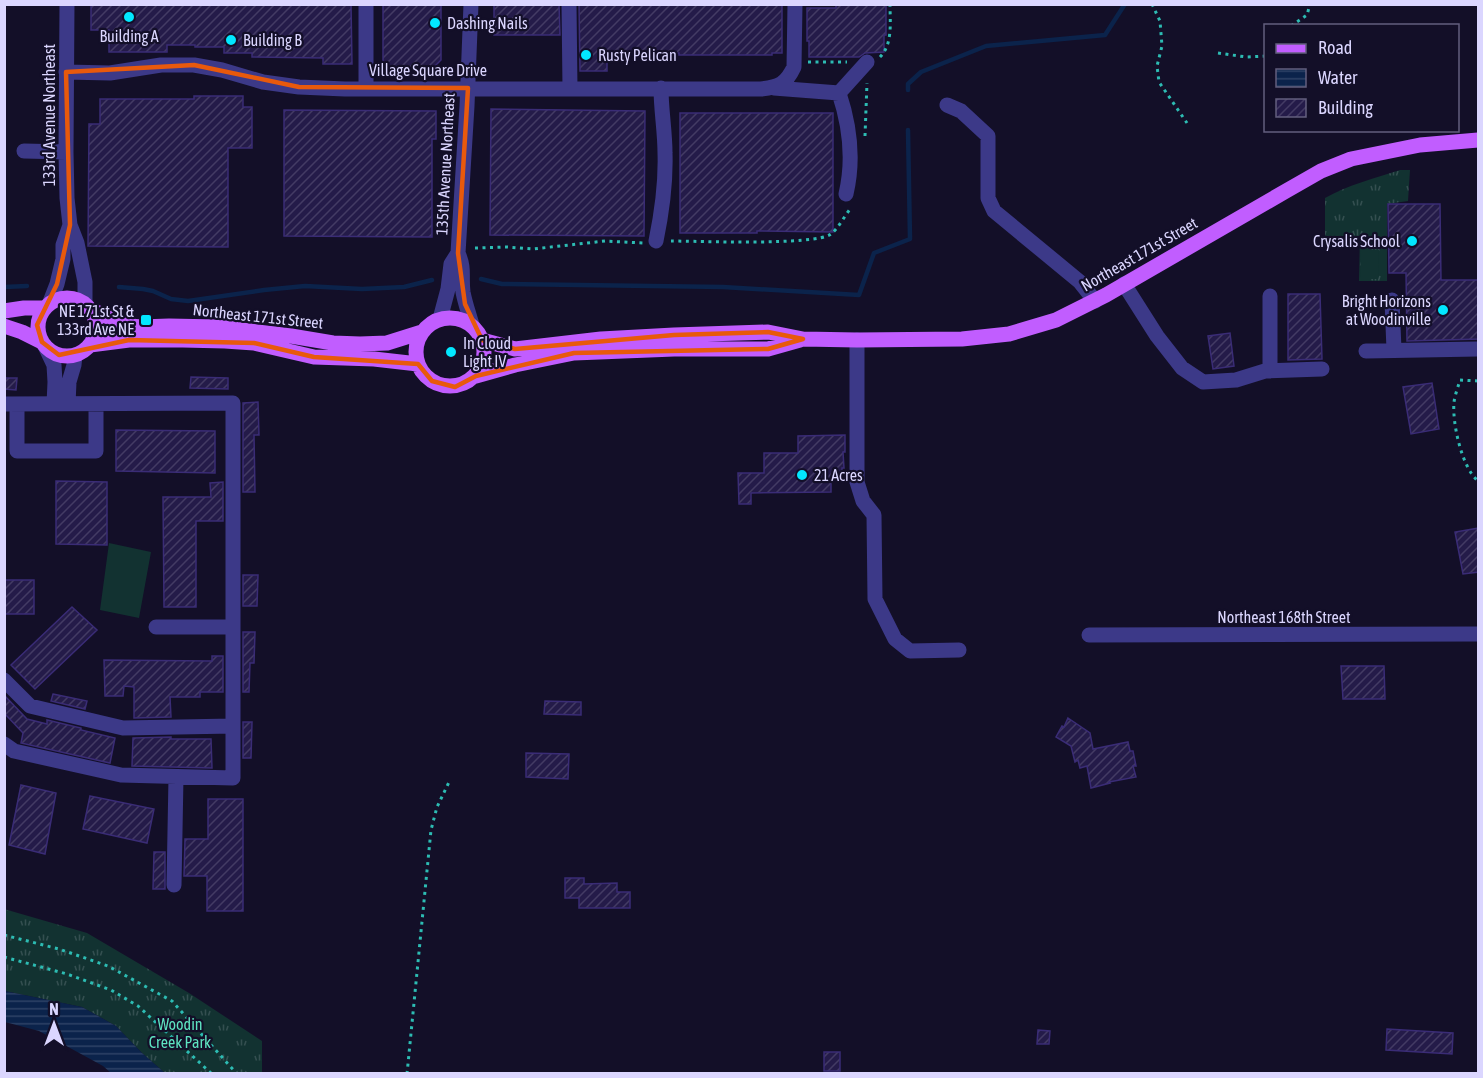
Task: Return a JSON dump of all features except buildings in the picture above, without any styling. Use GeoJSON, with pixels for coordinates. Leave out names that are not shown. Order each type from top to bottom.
{"type":"FeatureCollection","features":[{"type":"Feature","properties":{"kind":"main road","name":"Northeast 171st Street"},"geometry":{"type":"LineString","coordinates":[[482,340],[515,349],[601,339],[768,332],[803,339],[857,340],[962,339],[1009,334],[1056,320],[1124,284],[1322,171],[1351,159],[1420,145],[1479,140]]}},
{"type":"Feature","properties":{"kind":"main road"},"geometry":{"type":"LineString","coordinates":[[4,311],[47,305],[59,298],[77,299],[88,307],[95,319],[96,328],[90,345],[75,355],[65,356],[52,352],[38,334],[37,325],[39,316],[47,305]]}},
{"type":"Feature","properties":{"kind":"main road","name":"Northeast 171st Street"},"geometry":{"type":"LineString","coordinates":[[88,307],[131,326],[218,327],[333,343],[387,343],[422,332]]}},
{"type":"Feature","properties":{"kind":"main road"},"geometry":{"type":"LineString","coordinates":[[451,318],[472,325],[480,334],[485,356],[476,376],[455,387],[443,386],[423,374],[418,364],[417,342],[422,332],[430,324],[440,319],[451,318]]}},
{"type":"Feature","properties":{"kind":"main road"},"geometry":{"type":"LineString","coordinates":[[4,326],[22,332],[44,344]]}},
{"type":"Feature","properties":{"kind":"main road","name":"Northeast 171st Street"},"geometry":{"type":"LineString","coordinates":[[476,376],[574,353],[674,349],[768,349],[803,339]]}},
{"type":"Feature","properties":{"kind":"main road","name":"Northeast 171st Street"},"geometry":{"type":"LineString","coordinates":[[90,345],[129,340],[225,341],[254,343],[314,357],[374,359],[418,364]]}},
{"type":"Feature","properties":{"kind":"street","name":"133rd Avenue Northeast"},"geometry":{"type":"LineString","coordinates":[[67,4],[68,198],[70,225],[77,243],[88,307]]}},
{"type":"Feature","properties":{"kind":"street"},"geometry":{"type":"LineString","coordinates":[[366,4],[366,88]]}},
{"type":"Feature","properties":{"kind":"street","name":"135th Avenue Northeast"},"geometry":{"type":"LineString","coordinates":[[471,4],[458,253],[463,264],[465,304],[472,325]]}},
{"type":"Feature","properties":{"kind":"street"},"geometry":{"type":"LineString","coordinates":[[569,4],[570,88]]}},
{"type":"Feature","properties":{"kind":"street","name":"Village Square Drive"},"geometry":{"type":"LineString","coordinates":[[66,72],[110,73],[161,65],[194,65],[222,70],[263,82],[299,87],[345,89],[761,89],[783,83],[790,77],[794,68],[795,4]]}},
{"type":"Feature","properties":{"kind":"street"},"geometry":{"type":"LineString","coordinates":[[774,87],[839,93],[870,63]]}},
{"type":"Feature","properties":{"kind":"street"},"geometry":{"type":"LineString","coordinates":[[656,241],[664,195],[665,154],[661,88]]}},
{"type":"Feature","properties":{"kind":"street"},"geometry":{"type":"LineString","coordinates":[[839,93],[846,113],[849,135],[850,199]]}},
{"type":"Feature","properties":{"kind":"street"},"geometry":{"type":"LineString","coordinates":[[947,105],[961,111],[988,136],[988,198],[994,211],[1080,282],[1095,300]]}},
{"type":"Feature","properties":{"kind":"street"},"geometry":{"type":"LineString","coordinates":[[24,151],[66,152]]}},
{"type":"Feature","properties":{"kind":"street","name":"133rd Avenue Northeast"},"geometry":{"type":"LineString","coordinates":[[47,305],[57,284],[63,259],[63,245],[70,225]]}},
{"type":"Feature","properties":{"kind":"street","name":"135th Avenue Northeast"},"geometry":{"type":"LineString","coordinates":[[440,319],[448,289],[451,264],[458,253]]}},
{"type":"Feature","properties":{"kind":"street"},"geometry":{"type":"LineString","coordinates":[[1124,284],[1156,336],[1182,368],[1203,382],[1236,380],[1265,371],[1322,369]]}},
{"type":"Feature","properties":{"kind":"street"},"geometry":{"type":"LineString","coordinates":[[1270,296],[1270,371]]}},
{"type":"Feature","properties":{"kind":"street"},"geometry":{"type":"LineString","coordinates":[[1392,300],[1394,350]]}},
{"type":"Feature","properties":{"kind":"street"},"geometry":{"type":"LineString","coordinates":[[857,340],[857,482],[863,501],[874,514],[875,599],[895,639],[910,651],[959,650]]}},
{"type":"Feature","properties":{"kind":"street"},"geometry":{"type":"LineString","coordinates":[[44,344],[54,365],[55,382],[61,404]]}},
{"type":"Feature","properties":{"kind":"street"},"geometry":{"type":"LineString","coordinates":[[1366,351],[1479,349]]}},
{"type":"Feature","properties":{"kind":"street"},"geometry":{"type":"LineString","coordinates":[[61,404],[75,355]]}},
{"type":"Feature","properties":{"kind":"street"},"geometry":{"type":"LineString","coordinates":[[4,744],[14,751],[121,775],[233,778],[233,403],[11,404],[17,451],[96,451],[96,404]]}},
{"type":"Feature","properties":{"kind":"street"},"geometry":{"type":"LineString","coordinates":[[156,627],[233,627]]}},
{"type":"Feature","properties":{"kind":"street","name":"Northeast 168th Street"},"geometry":{"type":"LineString","coordinates":[[1089,635],[1479,634]]}},
{"type":"Feature","properties":{"kind":"street"},"geometry":{"type":"LineString","coordinates":[[4,680],[30,706],[123,728],[233,726]]}},
{"type":"Feature","properties":{"kind":"street"},"geometry":{"type":"LineString","coordinates":[[174,885],[177,777]]}},
{"type":"Feature","properties":{"kind":"path"},"geometry":{"type":"LineString","coordinates":[[806,62],[870,63],[882,55],[889,41],[890,4]]}},
{"type":"Feature","properties":{"kind":"path"},"geometry":{"type":"LineString","coordinates":[[1152,4],[1160,21],[1162,46],[1157,66],[1159,82],[1187,123]]}},
{"type":"Feature","properties":{"kind":"path"},"geometry":{"type":"LineString","coordinates":[[1294,24],[1307,15],[1310,4]]}},
{"type":"Feature","properties":{"kind":"path"},"geometry":{"type":"LineString","coordinates":[[1218,53],[1246,57],[1264,56]]}},
{"type":"Feature","properties":{"kind":"path"},"geometry":{"type":"LineString","coordinates":[[865,136],[870,63]]}},
{"type":"Feature","properties":{"kind":"path"},"geometry":{"type":"LineString","coordinates":[[475,248],[533,249],[605,241],[646,243],[821,238],[830,235],[850,199]]}},
{"type":"Feature","properties":{"kind":"path"},"geometry":{"type":"LineString","coordinates":[[1479,381],[1460,380],[1454,400],[1454,424],[1468,467],[1479,481]]}},
{"type":"Feature","properties":{"kind":"path"},"geometry":{"type":"LineString","coordinates":[[407,1074],[431,830],[437,807],[450,780]]}},
{"type":"Feature","properties":{"kind":"path"},"geometry":{"type":"LineString","coordinates":[[4,935],[59,949],[108,966],[172,1001],[237,1074]]}},
{"type":"Feature","properties":{"kind":"path"},"geometry":{"type":"LineString","coordinates":[[4,957],[67,974],[111,990],[138,1006],[212,1074]]}},
{"type":"Feature","properties":{"kind":"highlighted area"},"geometry":{"type":"Polygon","coordinates":[[[194,65],[299,87],[468,88],[458,253],[465,304],[482,340],[515,349],[674,335],[768,332],[803,339],[768,349],[574,353],[476,376],[455,387],[432,381],[418,364],[314,357],[254,343],[129,340],[59,355],[42,342],[37,325],[57,284],[70,225],[66,72],[194,65]]]}},
{"type":"Feature","properties":{"kind":"green space"},"geometry":{"type":"Polygon","coordinates":[[[1400,170],[1410,170],[1408,201],[1387,204],[1387,281],[1359,281],[1360,236],[1325,236],[1325,198],[1400,170]]]}},
{"type":"Feature","properties":{"kind":"green space"},"geometry":{"type":"Polygon","coordinates":[[[1361,249],[1379,250],[1378,279],[1360,279],[1361,249]]]}},
{"type":"Feature","properties":{"kind":"green space"},"geometry":{"type":"Polygon","coordinates":[[[109,543],[151,552],[139,618],[100,610],[109,543]]]}},
{"type":"Feature","properties":{"kind":"green space","name":"Woodin Creek Park"},"geometry":{"type":"Polygon","coordinates":[[[4,909],[87,933],[189,993],[262,1041],[262,1073],[165,1073],[116,1026],[82,1007],[5,991],[4,909]]]}},
{"type":"Feature","properties":{"kind":"water"},"geometry":{"type":"Polygon","coordinates":[[[5,991],[82,1007],[116,1026],[165,1073],[111,1073],[103,1066],[39,1031],[5,1022],[5,991]]]}},
{"type":"Feature","properties":{"kind":"waterway"},"geometry":{"type":"LineString","coordinates":[[908,90],[908,84],[921,72],[986,46],[1105,35],[1125,4]]}},
{"type":"Feature","properties":{"kind":"waterway"},"geometry":{"type":"LineString","coordinates":[[481,279],[502,284],[723,287],[859,295],[874,253],[910,239],[908,130]]}},
{"type":"Feature","properties":{"kind":"waterway"},"geometry":{"type":"LineString","coordinates":[[119,287],[153,291],[171,299],[188,301],[305,286],[362,289],[404,287],[432,280]]}},
{"type":"Feature","properties":{"kind":"waterway"},"geometry":{"type":"LineString","coordinates":[[4,287],[27,286]]}},
{"type":"Feature","properties":{"kind":"place","name":"Building A"},"geometry":{"type":"Point","coordinates":[129,17]}},
{"type":"Feature","properties":{"kind":"place","name":"Dashing Nails"},"geometry":{"type":"Point","coordinates":[435,23]}},
{"type":"Feature","properties":{"kind":"place","name":"Building B"},"geometry":{"type":"Point","coordinates":[231,40]}},
{"type":"Feature","properties":{"kind":"place","name":"Rusty Pelican"},"geometry":{"type":"Point","coordinates":[586,55]}},
{"type":"Feature","properties":{"kind":"place","name":"Crysalis School"},"geometry":{"type":"Point","coordinates":[1412,241]}},
{"type":"Feature","properties":{"kind":"place","name":"Bright Horizons at Woodinville"},"geometry":{"type":"Point","coordinates":[1443,310]}},
{"type":"Feature","properties":{"kind":"place","name":"NE 171st St & 133rd Ave NE"},"geometry":{"type":"Point","coordinates":[146,320]}},
{"type":"Feature","properties":{"kind":"place","name":"In Cloud Light IV"},"geometry":{"type":"Point","coordinates":[451,352]}},
{"type":"Feature","properties":{"kind":"place","name":"21 Acres"},"geometry":{"type":"Point","coordinates":[802,475]}}]}
